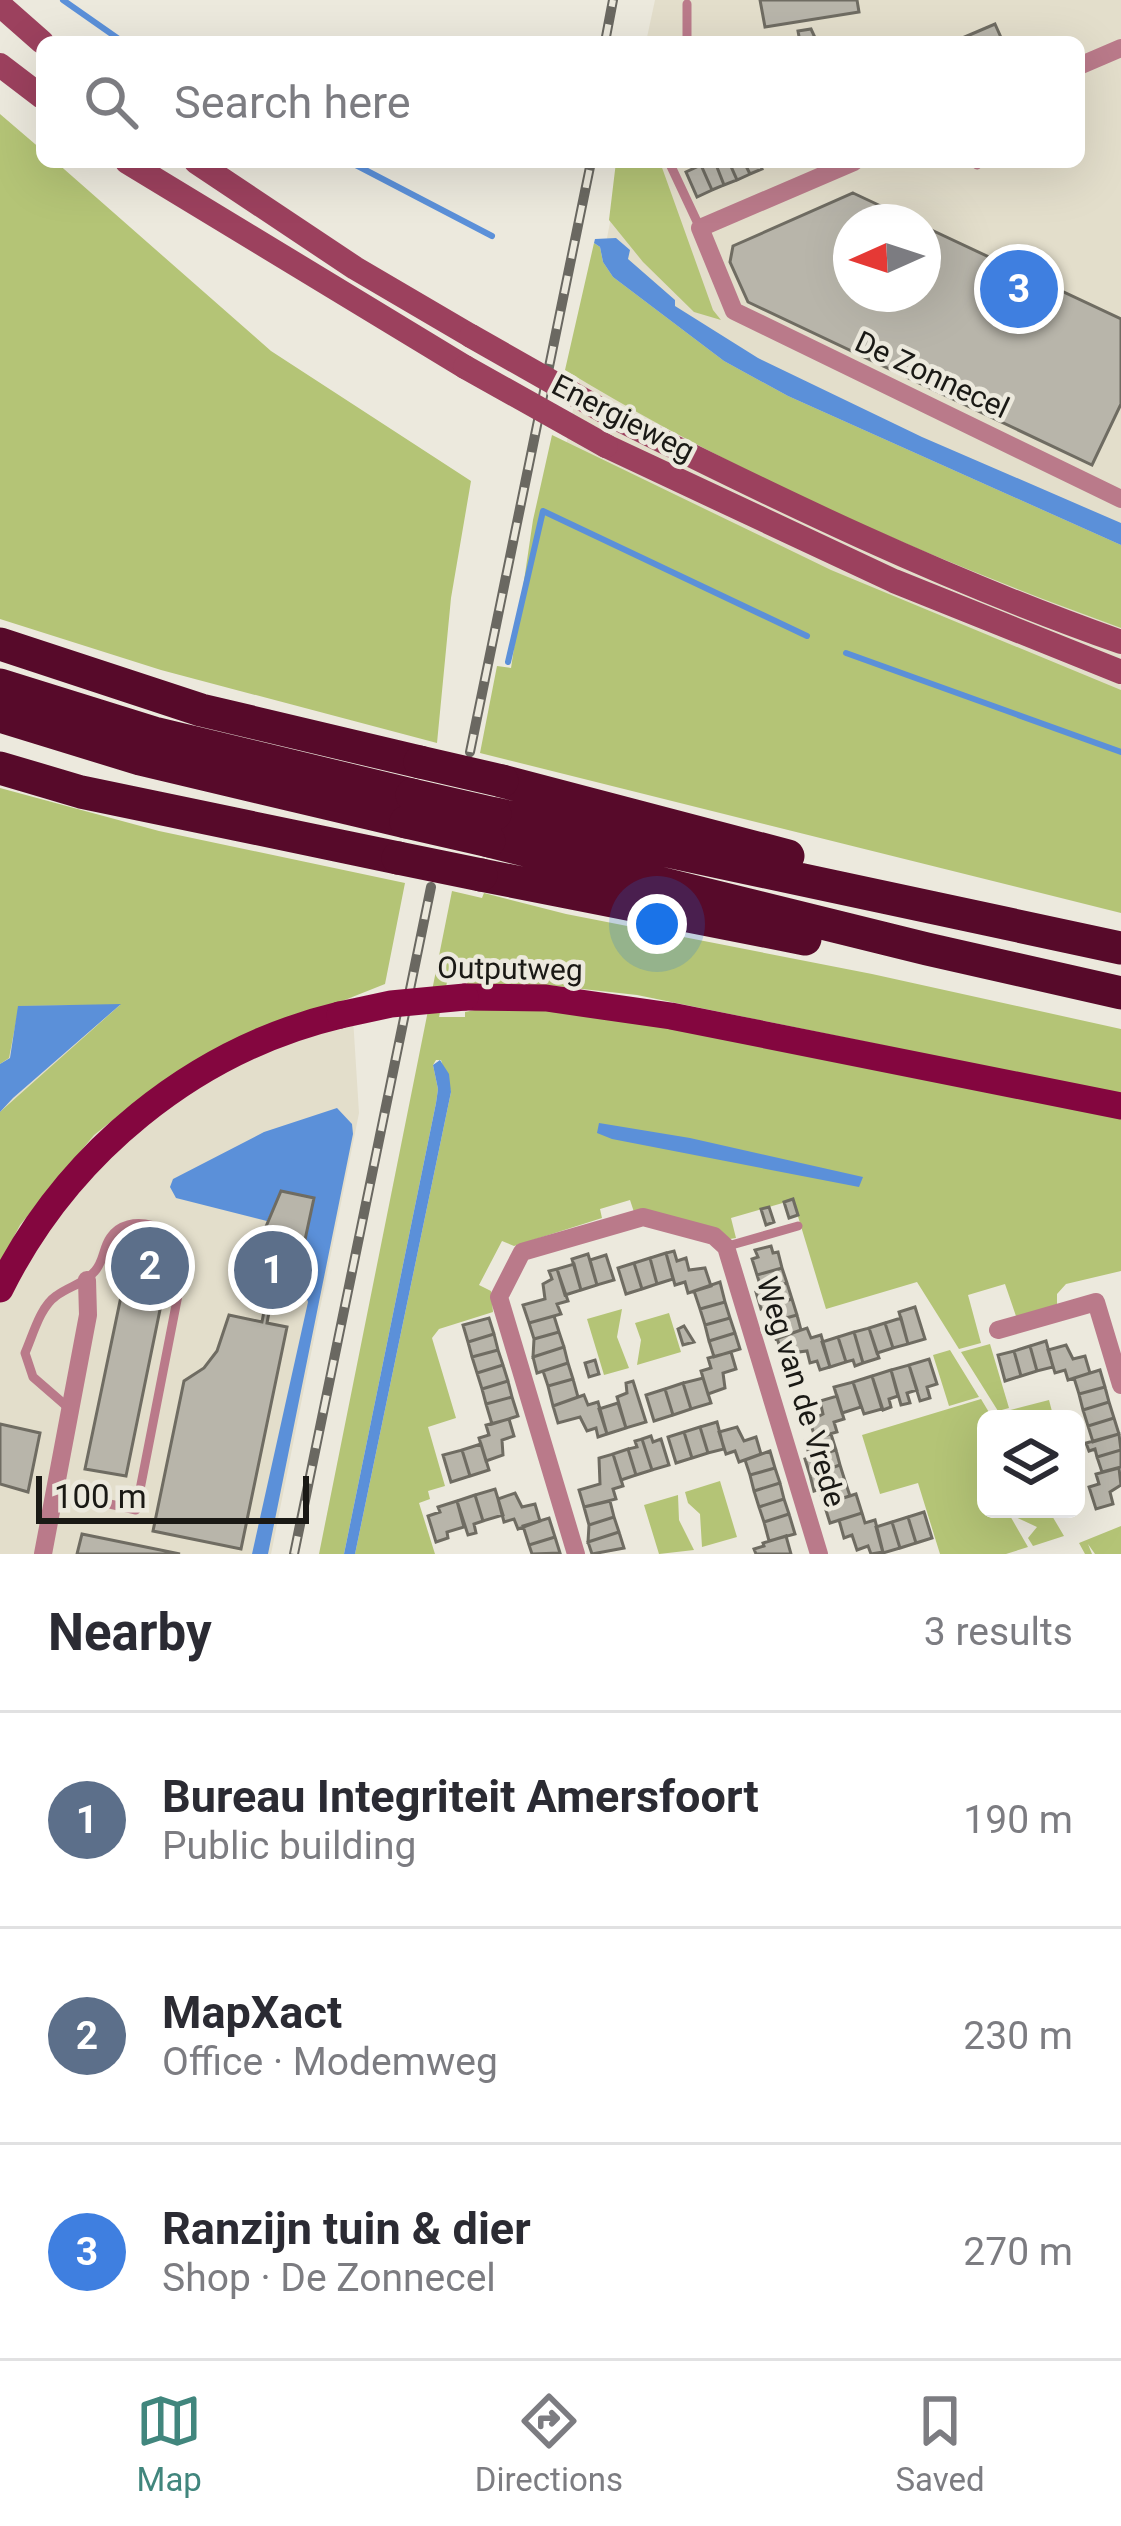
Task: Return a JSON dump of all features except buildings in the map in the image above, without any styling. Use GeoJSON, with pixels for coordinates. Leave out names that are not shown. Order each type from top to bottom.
{"type":"FeatureCollection","features":[{"type":"Feature","properties":{"kind":"highway"},"geometry":{"type":"LineString","coordinates":[[0,644],[201,710],[413,793]]}},
{"type":"Feature","properties":{"kind":"highway"},"geometry":{"type":"LineString","coordinates":[[0,685],[154,734],[1121,948]]}},
{"type":"Feature","properties":{"kind":"highway"},"geometry":{"type":"LineString","coordinates":[[0,716],[140,759],[413,793],[495,812],[979,961],[1121,993]]}},
{"type":"Feature","properties":{"kind":"highway"},"geometry":{"type":"LineString","coordinates":[[0,768],[81,792],[774,935],[979,961]]}},
{"type":"Feature","properties":{"kind":"main road"},"geometry":{"type":"LineString","coordinates":[[0,5],[36,38]]}},
{"type":"Feature","properties":{"kind":"main road"},"geometry":{"type":"LineString","coordinates":[[0,65],[36,93]]}},
{"type":"Feature","properties":{"kind":"main road","name":"Energieweg"},"geometry":{"type":"LineString","coordinates":[[137,168],[464,367],[606,446],[894,581],[1121,672]]}},
{"type":"Feature","properties":{"kind":"main road","name":"Energieweg"},"geometry":{"type":"LineString","coordinates":[[205,168],[356,268],[612,416],[814,518],[1121,643]]}},
{"type":"Feature","properties":{"kind":"main road","name":"Outputweg"},"geometry":{"type":"LineString","coordinates":[[0,1289],[46,1209],[121,1130],[188,1080],[306,1023],[391,1004],[465,997],[546,998],[671,1016],[1121,1106]]}},
{"type":"Feature","properties":{"kind":"street"},"geometry":{"type":"LineString","coordinates":[[1085,63],[1121,47]]}},
{"type":"Feature","properties":{"kind":"street"},"geometry":{"type":"LineString","coordinates":[[700,228],[840,168]]}},
{"type":"Feature","properties":{"kind":"street","name":"De Zonnecel"},"geometry":{"type":"LineString","coordinates":[[700,228],[734,311],[1121,499]]}},
{"type":"Feature","properties":{"kind":"street","name":"Weg van de Vrede"},"geometry":{"type":"LineString","coordinates":[[576,1554],[499,1297],[522,1252],[649,1217],[713,1235],[726,1247],[819,1554]]}},
{"type":"Feature","properties":{"kind":"street"},"geometry":{"type":"LineString","coordinates":[[44,1554],[88,1316],[87,1280]]}},
{"type":"Feature","properties":{"kind":"street"},"geometry":{"type":"LineString","coordinates":[[998,1330],[1096,1302],[1121,1385]]}},
{"type":"Feature","properties":{"kind":"lane"},"geometry":{"type":"LineString","coordinates":[[686,4],[687,36]]}},
{"type":"Feature","properties":{"kind":"lane","name":"De Zonnecel"},"geometry":{"type":"LineString","coordinates":[[672,168],[700,228]]}},
{"type":"Feature","properties":{"kind":"lane"},"geometry":{"type":"LineString","coordinates":[[57,1492],[136,1510],[186,1254],[176,1237],[163,1229],[130,1224],[119,1228],[109,1239],[101,1266],[46,1304],[25,1353],[34,1377],[71,1410]]}},
{"type":"Feature","properties":{"kind":"lane","name":"Weg van de Vrede"},"geometry":{"type":"LineString","coordinates":[[726,1247],[798,1226]]}},
{"type":"Feature","properties":{"kind":"shaded area"},"geometry":{"type":"Polygon","coordinates":[[[655,0],[1121,0],[1121,860],[512,718],[621,168],[1085,168],[1085,36],[647,36],[655,0]]]}},
{"type":"Feature","properties":{"kind":"shaded area"},"geometry":{"type":"Polygon","coordinates":[[[0,812],[346,907],[359,1113],[271,1554],[0,1554],[0,812]]]}},
{"type":"Feature","properties":{"kind":"green space"},"geometry":{"type":"Polygon","coordinates":[[[0,114],[36,145],[36,168],[63,168],[271,351],[471,481],[451,598],[437,743],[161,670],[0,619],[0,114]]]}},
{"type":"Feature","properties":{"kind":"green space"},"geometry":{"type":"Polygon","coordinates":[[[615,168],[662,168],[713,310],[721,320],[694,312],[609,220],[615,168]]]}},
{"type":"Feature","properties":{"kind":"green space"},"geometry":{"type":"Polygon","coordinates":[[[594,243],[613,277],[724,361],[788,396],[1121,545],[1121,628],[837,513],[698,445],[565,370],[594,243]]]}},
{"type":"Feature","properties":{"kind":"green space"},"geometry":{"type":"Polygon","coordinates":[[[552,435],[831,570],[1121,690],[1121,913],[480,753],[497,666],[511,668],[533,520],[552,435]]]}},
{"type":"Feature","properties":{"kind":"green space"},"geometry":{"type":"Polygon","coordinates":[[[0,788],[159,831],[405,883],[385,984],[224,1048],[157,1085],[94,1135],[20,1225],[0,1263],[0,1112],[120,1005],[19,1006],[9,1058],[0,1064],[0,788]]]}},
{"type":"Feature","properties":{"kind":"green space"},"geometry":{"type":"Polygon","coordinates":[[[452,891],[482,898],[484,893],[1121,1029],[1121,1094],[637,995],[546,985],[467,984],[468,979],[480,977],[448,978],[439,1017],[465,1017],[465,1012],[495,1006],[616,1017],[1121,1115],[1121,1271],[1066,1284],[1057,1294],[1057,1307],[1017,1319],[1005,1284],[968,1295],[981,1343],[959,1349],[917,1282],[826,1309],[793,1200],[731,1218],[736,1238],[730,1239],[634,1212],[630,1200],[600,1209],[602,1218],[514,1246],[502,1241],[479,1285],[491,1291],[493,1312],[439,1329],[432,1338],[456,1418],[428,1427],[445,1486],[428,1491],[430,1499],[419,1503],[435,1554],[355,1554],[451,1092],[441,1060],[436,1060],[436,1103],[344,1554],[319,1554],[452,891]]]}},
{"type":"Feature","properties":{"kind":"green space"},"geometry":{"type":"Polygon","coordinates":[[[622,1309],[617,1337],[629,1368],[604,1375],[587,1319],[622,1309]]]}},
{"type":"Feature","properties":{"kind":"green space"},"geometry":{"type":"Polygon","coordinates":[[[669,1313],[681,1352],[637,1365],[641,1340],[635,1323],[669,1313]]]}},
{"type":"Feature","properties":{"kind":"green space"},"geometry":{"type":"Polygon","coordinates":[[[990,1344],[1009,1408],[997,1410],[961,1352],[990,1344]]]}},
{"type":"Feature","properties":{"kind":"green space"},"geometry":{"type":"Polygon","coordinates":[[[950,1350],[979,1397],[949,1406],[933,1355],[950,1350]]]}},
{"type":"Feature","properties":{"kind":"green space"},"geometry":{"type":"Polygon","coordinates":[[[981,1399],[988,1410],[977,1410],[977,1518],[1011,1518],[1028,1547],[1006,1554],[940,1554],[918,1483],[880,1494],[862,1435],[981,1399]]]}},
{"type":"Feature","properties":{"kind":"green space"},"geometry":{"type":"Polygon","coordinates":[[[1049,1400],[1052,1410],[1011,1410],[1049,1400]]]}},
{"type":"Feature","properties":{"kind":"green space"},"geometry":{"type":"Polygon","coordinates":[[[720,1481],[737,1537],[702,1547],[700,1514],[688,1503],[685,1492],[720,1481]]]}},
{"type":"Feature","properties":{"kind":"green space"},"geometry":{"type":"Polygon","coordinates":[[[678,1495],[679,1520],[694,1550],[659,1554],[644,1505],[678,1495]]]}},
{"type":"Feature","properties":{"kind":"green space"},"geometry":{"type":"Polygon","coordinates":[[[1018,1518],[1053,1518],[1064,1536],[1033,1546],[1028,1538],[1037,1527],[1018,1518]]]}},
{"type":"Feature","properties":{"kind":"green space"},"geometry":{"type":"Polygon","coordinates":[[[1121,1526],[1121,1554],[1095,1554],[1088,1544],[1092,1554],[1085,1554],[1079,1543],[1121,1526]]]}},
{"type":"Feature","properties":{"kind":"water"},"geometry":{"type":"Polygon","coordinates":[[[616,238],[630,250],[628,259],[675,300],[675,306],[758,358],[922,437],[1121,523],[1121,545],[788,396],[724,361],[613,277],[594,243],[595,239],[616,238]]]}},
{"type":"Feature","properties":{"kind":"water"},"geometry":{"type":"Polygon","coordinates":[[[121,1004],[0,1112],[0,1064],[10,1058],[18,1006],[121,1004]]]}},
{"type":"Feature","properties":{"kind":"water"},"geometry":{"type":"Polygon","coordinates":[[[440,1060],[449,1074],[451,1092],[355,1554],[344,1554],[436,1103],[433,1065],[440,1060]]]}},
{"type":"Feature","properties":{"kind":"water"},"geometry":{"type":"Polygon","coordinates":[[[337,1108],[352,1124],[353,1134],[268,1554],[252,1554],[308,1302],[303,1288],[296,1284],[313,1198],[281,1191],[267,1221],[176,1198],[170,1187],[173,1179],[264,1132],[337,1108]]]}},
{"type":"Feature","properties":{"kind":"water"},"geometry":{"type":"Polygon","coordinates":[[[599,1123],[863,1177],[859,1187],[612,1139],[597,1133],[599,1123]]]}},
{"type":"Feature","properties":{"kind":"waterway"},"geometry":{"type":"LineString","coordinates":[[63,0],[114,36]]}},
{"type":"Feature","properties":{"kind":"waterway"},"geometry":{"type":"LineString","coordinates":[[362,168],[492,236]]}},
{"type":"Feature","properties":{"kind":"waterway"},"geometry":{"type":"LineString","coordinates":[[508,662],[543,511],[807,636]]}},
{"type":"Feature","properties":{"kind":"waterway"},"geometry":{"type":"LineString","coordinates":[[846,653],[1121,752]]}},
{"type":"Feature","properties":{"kind":"railway"},"geometry":{"type":"LineString","coordinates":[[606,36],[613,0]]}},
{"type":"Feature","properties":{"kind":"railway"},"geometry":{"type":"LineString","coordinates":[[470,752],[590,168]]}},
{"type":"Feature","properties":{"kind":"railway"},"geometry":{"type":"LineString","coordinates":[[294,1554],[431,887]]}},
{"type":"Feature","properties":{"kind":"place","name":"Ranzijn tuin & dier"},"geometry":{"type":"Point","coordinates":[1019,289]}},
{"type":"Feature","properties":{"kind":"place","name":"MapXact"},"geometry":{"type":"Point","coordinates":[150,1266]}},
{"type":"Feature","properties":{"kind":"place","name":"Bureau Integriteit Amersfoort"},"geometry":{"type":"Point","coordinates":[273,1270]}}]}
